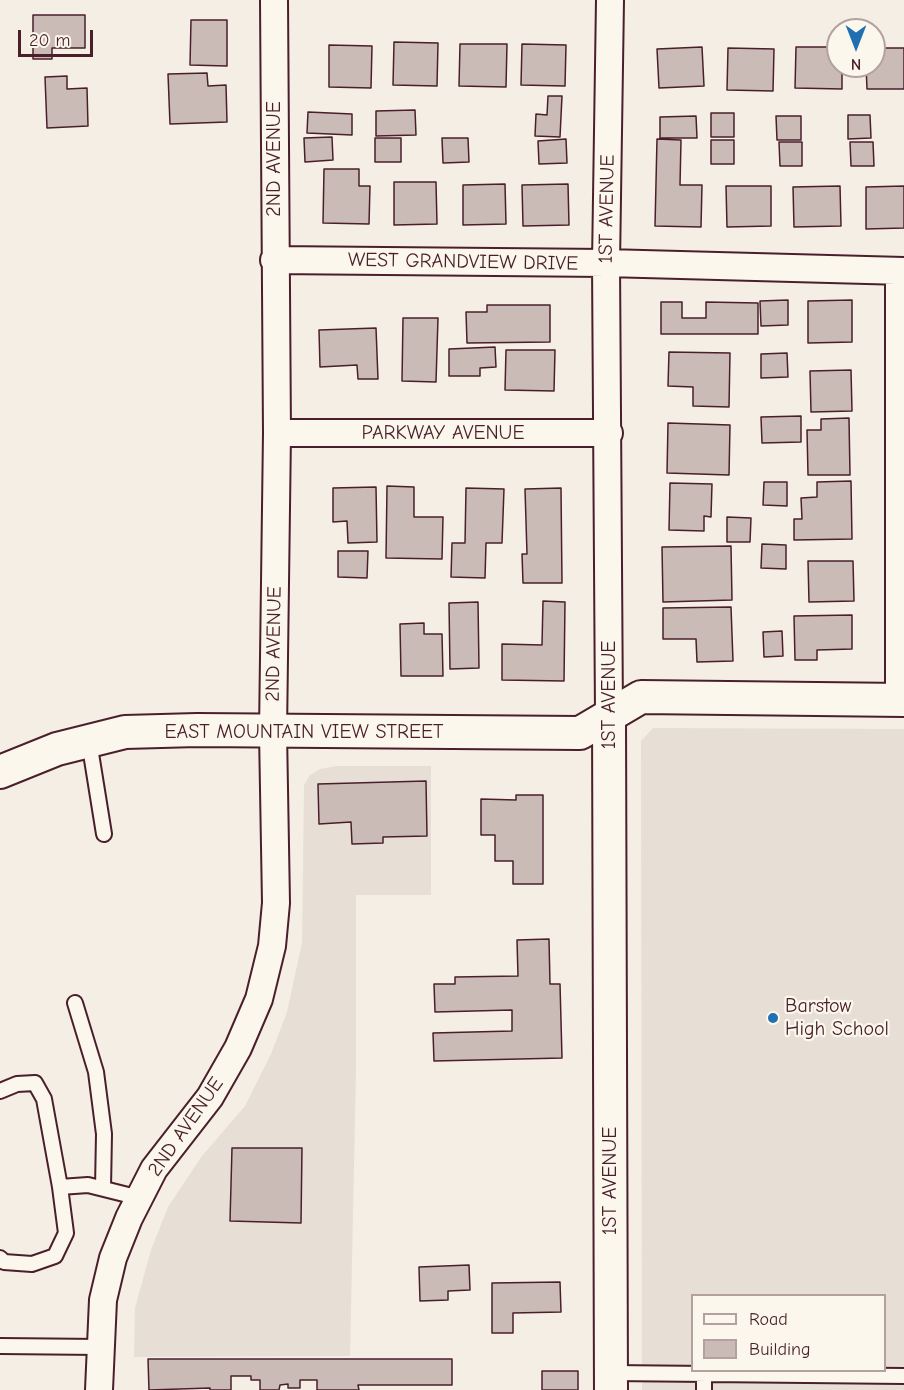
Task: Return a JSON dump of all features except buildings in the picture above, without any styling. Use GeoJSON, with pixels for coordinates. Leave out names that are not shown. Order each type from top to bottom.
{"type":"FeatureCollection","features":[{"type":"Feature","properties":{"kind":"street","name":"2ND AVENUE"},"geometry":{"type":"LineString","coordinates":[[99,1390],[103,1300],[113,1258],[154,1169],[210,1097],[238,1048],[259,999],[272,946],[276,903],[273,732],[276,433],[274,0]]}},
{"type":"Feature","properties":{"kind":"street","name":"1ST AVENUE"},"geometry":{"type":"LineString","coordinates":[[610,0],[606,264],[609,433],[611,1382]]}},
{"type":"Feature","properties":{"kind":"street","name":"WEST GRANDVIEW DRIVE"},"geometry":{"type":"LineString","coordinates":[[274,260],[606,264],[901,271]]}},
{"type":"Feature","properties":{"kind":"street"},"geometry":{"type":"LineString","coordinates":[[901,271],[902,700]]}},
{"type":"Feature","properties":{"kind":"street","name":"PARKWAY AVENUE"},"geometry":{"type":"LineString","coordinates":[[276,433],[609,433]]}},
{"type":"Feature","properties":{"kind":"street","name":"EAST MOUNTAIN VIEW STREET"},"geometry":{"type":"LineString","coordinates":[[0,772],[57,748],[125,732],[197,730],[580,734],[641,696],[902,700]]}},
{"type":"Feature","properties":{"kind":"lane"},"geometry":{"type":"LineString","coordinates":[[89,741],[104,834]]}},
{"type":"Feature","properties":{"kind":"lane"},"geometry":{"type":"LineString","coordinates":[[75,1003],[96,1072],[104,1134],[103,1188]]}},
{"type":"Feature","properties":{"kind":"lane"},"geometry":{"type":"LineString","coordinates":[[0,1091],[16,1084],[35,1083],[44,1099],[66,1233],[55,1256],[32,1264],[4,1262],[0,1258]]}},
{"type":"Feature","properties":{"kind":"lane"},"geometry":{"type":"LineString","coordinates":[[60,1187],[88,1185],[140,1197]]}},
{"type":"Feature","properties":{"kind":"lane"},"geometry":{"type":"LineString","coordinates":[[0,1346],[100,1347]]}},
{"type":"Feature","properties":{"kind":"lane"},"geometry":{"type":"LineString","coordinates":[[611,1382],[704,1374],[904,1376]]}},
{"type":"Feature","properties":{"kind":"lane"},"geometry":{"type":"LineString","coordinates":[[704,1374],[704,1390]]}},
{"type":"Feature","properties":{"kind":"shaded area","name":"Barstow High School"},"geometry":{"type":"Polygon","coordinates":[[[653,728],[904,729],[904,1390],[642,1390],[641,741],[653,728]]]}},
{"type":"Feature","properties":{"kind":"shaded area"},"geometry":{"type":"Polygon","coordinates":[[[337,766],[431,766],[431,895],[356,895],[356,1071],[350,1356],[134,1357],[135,1308],[151,1250],[168,1207],[202,1156],[245,1106],[271,1054],[287,1012],[302,943],[304,785],[310,775],[320,769],[337,766]]]}},
{"type":"Feature","properties":{"kind":"place","name":"Barstow High School"},"geometry":{"type":"Point","coordinates":[773,1018]}}]}
